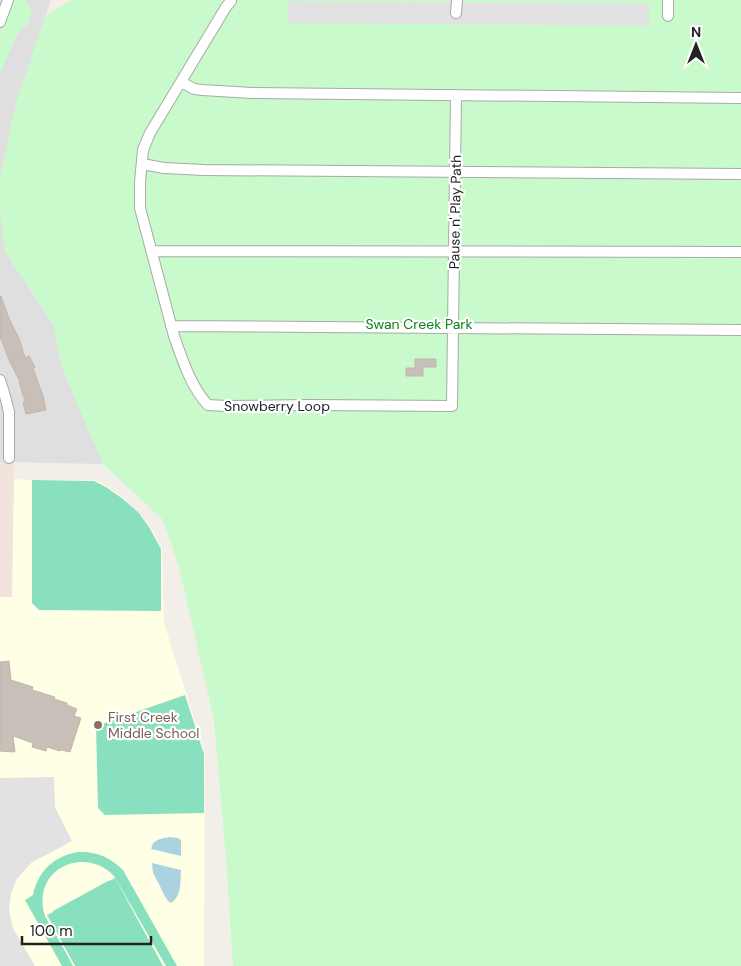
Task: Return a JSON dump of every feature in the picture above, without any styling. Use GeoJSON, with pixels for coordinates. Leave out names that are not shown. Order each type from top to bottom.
{"type":"FeatureCollection","features":[{"type":"Feature","properties":{"kind":"street"},"geometry":{"type":"LineString","coordinates":[[0,22],[8,0]]}},
{"type":"Feature","properties":{"kind":"street"},"geometry":{"type":"LineString","coordinates":[[456,13],[457,0]]}},
{"type":"Feature","properties":{"kind":"street"},"geometry":{"type":"LineString","coordinates":[[668,0],[668,16]]}},
{"type":"Feature","properties":{"kind":"street","name":"Snowberry Loop"},"geometry":{"type":"LineString","coordinates":[[231,2],[226,7],[150,133],[144,150],[140,182],[140,208],[171,326],[184,365],[204,400],[208,405],[226,406],[452,406],[453,328]]}},
{"type":"Feature","properties":{"kind":"street"},"geometry":{"type":"LineString","coordinates":[[181,82],[202,90],[252,93],[741,98]]}},
{"type":"Feature","properties":{"kind":"street","name":"Pause n' Play Path"},"geometry":{"type":"LineString","coordinates":[[453,328],[456,95]]}},
{"type":"Feature","properties":{"kind":"street"},"geometry":{"type":"LineString","coordinates":[[142,164],[183,170],[741,174]]}},
{"type":"Feature","properties":{"kind":"street"},"geometry":{"type":"LineString","coordinates":[[151,251],[741,252]]}},
{"type":"Feature","properties":{"kind":"street"},"geometry":{"type":"LineString","coordinates":[[171,326],[741,330]]}},
{"type":"Feature","properties":{"kind":"street"},"geometry":{"type":"LineString","coordinates":[[0,380],[9,412],[6,451]]}},
{"type":"Feature","properties":{"kind":"shaded area"},"geometry":{"type":"Polygon","coordinates":[[[0,0],[51,0],[16,103],[0,179],[0,0]]]}},
{"type":"Feature","properties":{"kind":"shaded area"},"geometry":{"type":"Polygon","coordinates":[[[288,1],[649,3],[649,26],[288,23],[288,1]]]}},
{"type":"Feature","properties":{"kind":"shaded area"},"geometry":{"type":"Polygon","coordinates":[[[0,210],[5,251],[53,324],[62,367],[103,464],[0,462],[0,210]]]}},
{"type":"Feature","properties":{"kind":"shaded area"},"geometry":{"type":"Polygon","coordinates":[[[0,462],[14,462],[12,597],[0,597],[0,462]]]}},
{"type":"Feature","properties":{"kind":"shaded area","name":"First Creek Middle School"},"geometry":{"type":"Polygon","coordinates":[[[14,479],[94,480],[102,483],[124,498],[138,512],[151,528],[162,549],[164,623],[205,754],[204,966],[0,966],[0,597],[12,597],[14,479]]]}},
{"type":"Feature","properties":{"kind":"shaded area"},"geometry":{"type":"Polygon","coordinates":[[[54,777],[55,807],[72,841],[31,863],[16,880],[11,894],[9,910],[13,928],[35,966],[0,966],[0,778],[54,777]]]}},
{"type":"Feature","properties":{"kind":"green space"},"geometry":{"type":"Polygon","coordinates":[[[12,0],[24,0],[32,12],[28,24],[19,31],[0,73],[0,33],[12,0]]]}},
{"type":"Feature","properties":{"kind":"green space","name":"Swan Creek Park"},"geometry":{"type":"Polygon","coordinates":[[[72,0],[741,0],[741,966],[233,966],[214,720],[179,567],[163,520],[103,464],[62,367],[53,324],[5,251],[0,210],[0,179],[16,103],[45,16],[72,0]]]}},
{"type":"Feature","properties":{"kind":"green space"},"geometry":{"type":"Polygon","coordinates":[[[32,480],[94,481],[106,487],[138,512],[161,549],[161,611],[39,610],[32,603],[32,480]]]}},
{"type":"Feature","properties":{"kind":"green space"},"geometry":{"type":"Polygon","coordinates":[[[185,695],[204,754],[204,813],[105,815],[98,808],[96,726],[185,695]]]}},
{"type":"Feature","properties":{"kind":"green space"},"geometry":{"type":"Polygon","coordinates":[[[78,852],[102,856],[123,870],[177,966],[166,966],[114,876],[103,867],[78,862],[66,865],[55,872],[48,881],[43,893],[43,908],[47,920],[73,966],[62,966],[25,900],[33,895],[35,886],[48,866],[62,857],[78,852]]]}},
{"type":"Feature","properties":{"kind":"green space"},"geometry":{"type":"Polygon","coordinates":[[[115,878],[163,966],[75,966],[47,915],[115,878]]]}},
{"type":"Feature","properties":{"kind":"water"},"geometry":{"type":"Polygon","coordinates":[[[170,837],[181,840],[181,856],[151,849],[153,843],[170,837]]]}},
{"type":"Feature","properties":{"kind":"water"},"geometry":{"type":"Polygon","coordinates":[[[152,863],[181,870],[179,893],[171,903],[163,893],[153,873],[152,863]]]}},
{"type":"Feature","properties":{"kind":"building"},"geometry":{"type":"Polygon","coordinates":[[[1,296],[25,358],[29,356],[35,367],[33,368],[46,410],[26,414],[20,382],[0,339],[1,296]]]}},
{"type":"Feature","properties":{"kind":"building"},"geometry":{"type":"Polygon","coordinates":[[[415,359],[436,359],[436,367],[423,367],[423,376],[406,376],[406,368],[415,368],[415,359]]]}},
{"type":"Feature","properties":{"kind":"building"},"geometry":{"type":"Polygon","coordinates":[[[9,661],[11,680],[33,687],[32,690],[55,697],[54,699],[67,703],[67,705],[77,709],[74,716],[81,718],[70,752],[47,747],[46,751],[32,747],[33,743],[13,736],[15,752],[0,751],[0,662],[9,661]]]}},
{"type":"Feature","properties":{"kind":"place","name":"First Creek Middle School"},"geometry":{"type":"Point","coordinates":[98,725]}}]}
